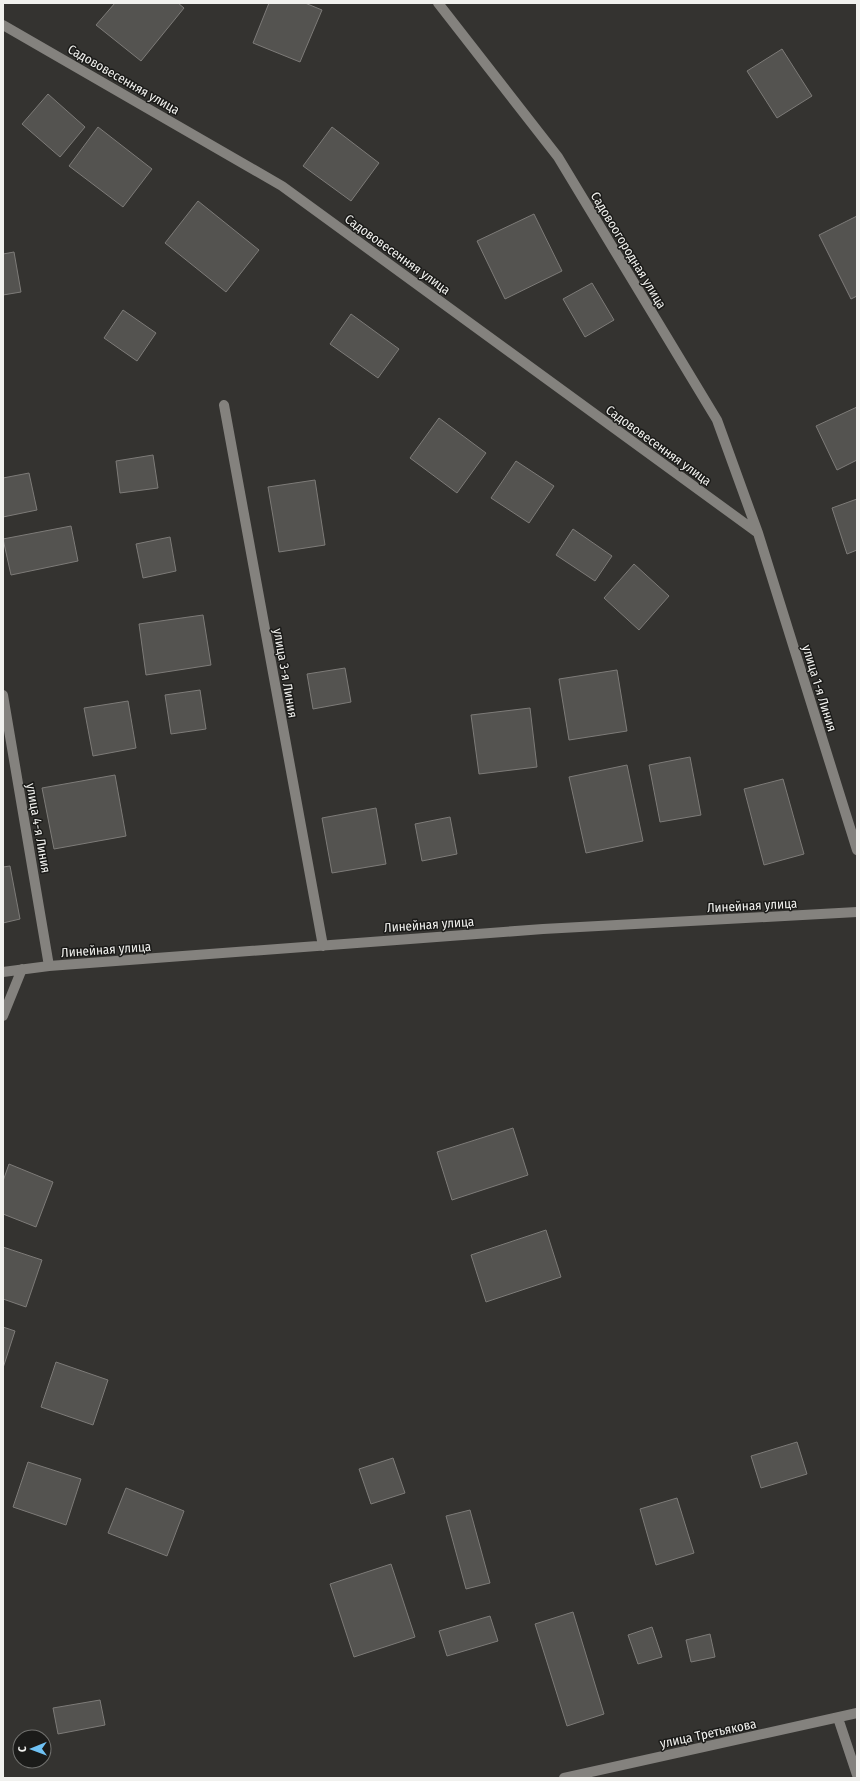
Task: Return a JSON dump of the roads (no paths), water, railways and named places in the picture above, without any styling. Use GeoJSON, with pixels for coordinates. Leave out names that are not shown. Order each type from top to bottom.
{"type":"FeatureCollection","features":[{"type":"Feature","properties":{"kind":"street","name":"Садовоогородная улица"},"geometry":{"type":"LineString","coordinates":[[438,3],[558,157],[701,393],[717,420],[758,533]]}},
{"type":"Feature","properties":{"kind":"street","name":"Садововесенняя улица"},"geometry":{"type":"LineString","coordinates":[[3,25],[282,186],[758,533]]}},
{"type":"Feature","properties":{"kind":"street","name":"улица 3-я Линия"},"geometry":{"type":"LineString","coordinates":[[224,405],[323,946]]}},
{"type":"Feature","properties":{"kind":"street","name":"улица 1-я Линия"},"geometry":{"type":"LineString","coordinates":[[758,533],[857,850]]}},
{"type":"Feature","properties":{"kind":"street","name":"улица 4-я Линия"},"geometry":{"type":"LineString","coordinates":[[3,695],[49,966]]}},
{"type":"Feature","properties":{"kind":"street","name":"Линейная улица"},"geometry":{"type":"LineString","coordinates":[[3,972],[49,966],[543,929],[857,912]]}},
{"type":"Feature","properties":{"kind":"street"},"geometry":{"type":"LineString","coordinates":[[3,1016],[22,970]]}},
{"type":"Feature","properties":{"kind":"street","name":"улица Третьякова"},"geometry":{"type":"LineString","coordinates":[[564,1778],[857,1713]]}},
{"type":"Feature","properties":{"kind":"street"},"geometry":{"type":"LineString","coordinates":[[838,1718],[857,1775]]}}]}
